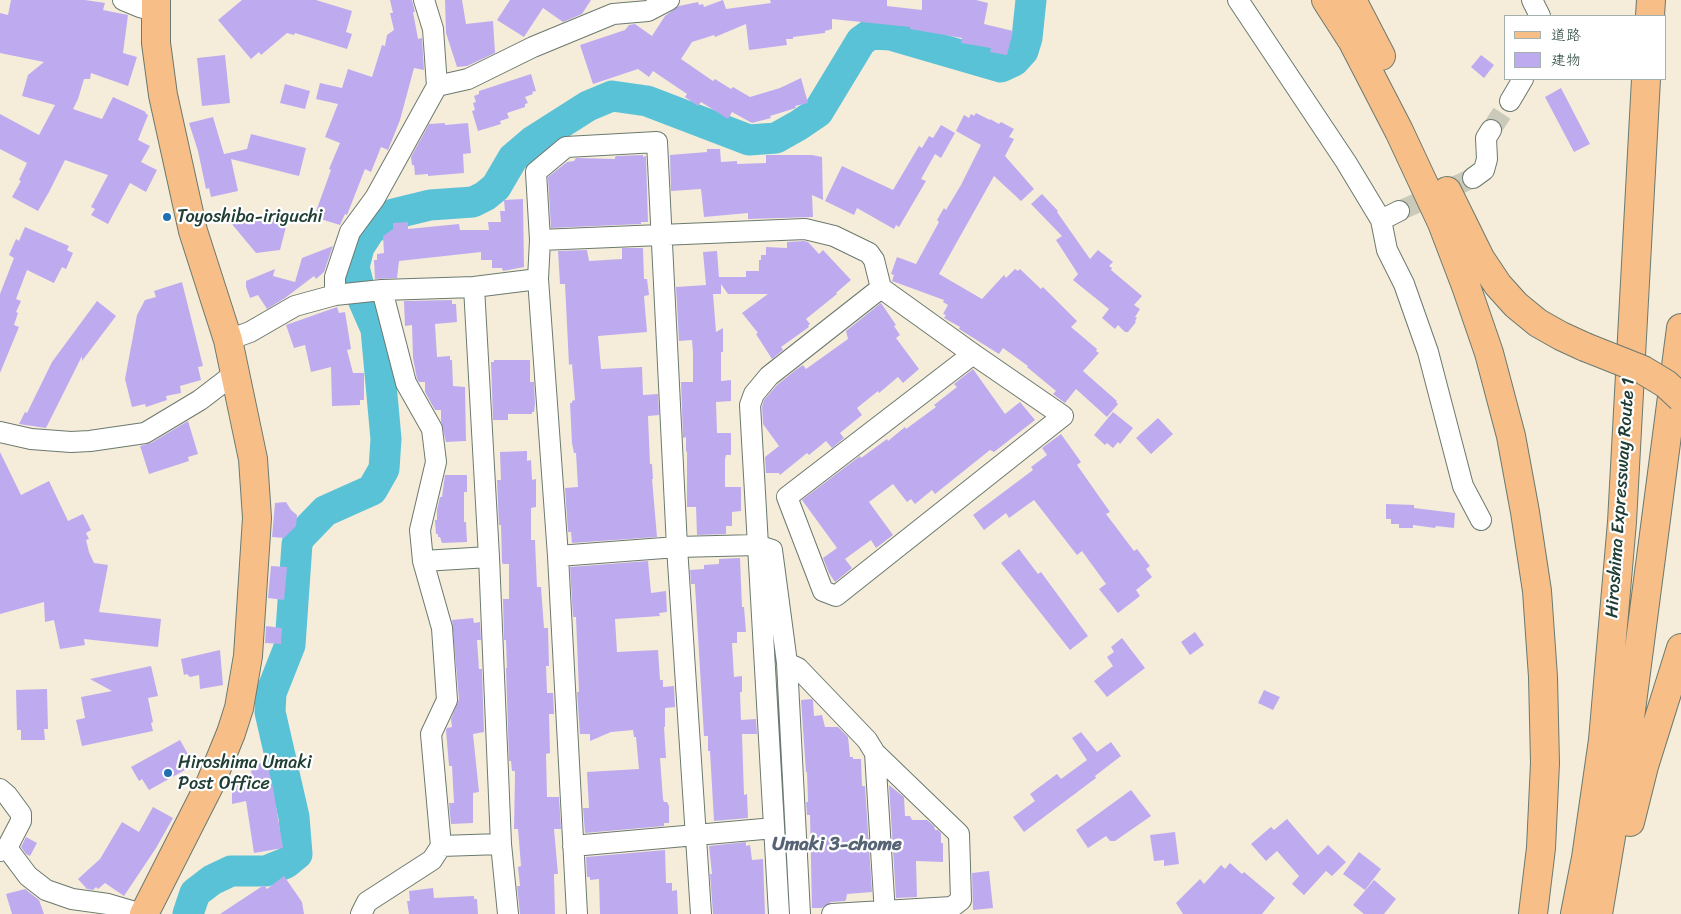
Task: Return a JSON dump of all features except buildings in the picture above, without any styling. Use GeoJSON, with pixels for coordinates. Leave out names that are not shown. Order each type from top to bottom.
{"type":"FeatureCollection","features":[{"type":"Feature","properties":{"kind":"main road"},"geometry":{"type":"LineString","coordinates":[[1326,0],[1352,42],[1399,131],[1442,223],[1489,353],[1511,436],[1525,512],[1536,591],[1543,677],[1545,762],[1541,848],[1533,914]]}},
{"type":"Feature","properties":{"kind":"main road"},"geometry":{"type":"LineString","coordinates":[[1352,0],[1415,123],[1480,258],[1498,285],[1516,305],[1538,323],[1585,347],[1643,370],[1666,384],[1681,398]]}},
{"type":"Feature","properties":{"kind":"main road"},"geometry":{"type":"LineString","coordinates":[[1650,15],[1651,0]]}},
{"type":"Feature","properties":{"kind":"main road"},"geometry":{"type":"LineString","coordinates":[[143,914],[212,782],[231,733],[244,682],[250,630],[256,498],[253,459],[228,340],[193,230],[168,120],[159,70],[155,6]]}},
{"type":"Feature","properties":{"kind":"main road","name":"Hiroshima Expressway Route 1"},"geometry":{"type":"LineString","coordinates":[[1575,914],[1586,858],[1603,740],[1618,562],[1646,80]]}},
{"type":"Feature","properties":{"kind":"main road","name":"Hiroshima Expressway Route 1"},"geometry":{"type":"LineString","coordinates":[[1598,914],[1627,741],[1681,328]]}},
{"type":"Feature","properties":{"kind":"main road"},"geometry":{"type":"LineString","coordinates":[[1610,914],[1644,766],[1681,648]]}},
{"type":"Feature","properties":{"kind":"street"},"geometry":{"type":"LineString","coordinates":[[123,0],[140,7],[155,6]]}},
{"type":"Feature","properties":{"kind":"street"},"geometry":{"type":"LineString","coordinates":[[342,295],[335,277],[350,232],[375,198],[437,86],[433,29],[424,0]]}},
{"type":"Feature","properties":{"kind":"street"},"geometry":{"type":"LineString","coordinates":[[437,86],[468,79],[533,47],[613,14],[648,11],[670,0]]}},
{"type":"Feature","properties":{"kind":"street"},"geometry":{"type":"LineString","coordinates":[[1238,0],[1340,154],[1381,220],[1387,250],[1404,284],[1428,352],[1463,486],[1481,520]]}},
{"type":"Feature","properties":{"kind":"street"},"geometry":{"type":"LineString","coordinates":[[1532,0],[1540,15]]}},
{"type":"Feature","properties":{"kind":"street"},"geometry":{"type":"LineString","coordinates":[[1510,101],[1522,80]]}},
{"type":"Feature","properties":{"kind":"street"},"geometry":{"type":"LineString","coordinates":[[1473,178],[1484,170],[1487,159],[1486,138],[1491,130]]}},
{"type":"Feature","properties":{"kind":"street"},"geometry":{"type":"LineString","coordinates":[[577,914],[558,556],[538,279],[540,240],[536,172],[566,148],[657,142],[677,547],[701,914]]}},
{"type":"Feature","properties":{"kind":"street"},"geometry":{"type":"LineString","coordinates":[[1381,220],[1398,211]]}},
{"type":"Feature","properties":{"kind":"street"},"geometry":{"type":"LineString","coordinates":[[540,240],[805,229],[834,236],[869,253],[874,260],[881,288],[1063,416],[836,596],[823,591],[787,497],[973,354]]}},
{"type":"Feature","properties":{"kind":"street"},"geometry":{"type":"LineString","coordinates":[[228,340],[250,332],[295,306],[342,295],[377,291],[474,286],[538,279]]}},
{"type":"Feature","properties":{"kind":"street"},"geometry":{"type":"LineString","coordinates":[[474,286],[489,557],[501,844],[508,914]]}},
{"type":"Feature","properties":{"kind":"street"},"geometry":{"type":"LineString","coordinates":[[779,914],[750,405],[754,394],[769,376],[881,288]]}},
{"type":"Feature","properties":{"kind":"street"},"geometry":{"type":"LineString","coordinates":[[361,914],[367,902],[432,860],[441,846],[430,734],[447,700],[442,628],[422,561],[420,530],[436,462],[432,429],[406,383],[377,291]]}},
{"type":"Feature","properties":{"kind":"street"},"geometry":{"type":"LineString","coordinates":[[0,432],[31,439],[71,442],[144,432],[200,400],[234,374]]}},
{"type":"Feature","properties":{"kind":"street"},"geometry":{"type":"LineString","coordinates":[[558,556],[677,547],[757,545],[772,550],[788,663],[800,914]]}},
{"type":"Feature","properties":{"kind":"street"},"geometry":{"type":"LineString","coordinates":[[422,561],[489,557]]}},
{"type":"Feature","properties":{"kind":"street"},"geometry":{"type":"LineString","coordinates":[[788,663],[798,668],[867,740],[875,754],[959,834],[961,900],[952,907],[885,913],[832,914]]}},
{"type":"Feature","properties":{"kind":"street"},"geometry":{"type":"LineString","coordinates":[[875,754],[885,913]]}},
{"type":"Feature","properties":{"kind":"street"},"geometry":{"type":"LineString","coordinates":[[0,789],[7,795],[21,814],[21,822],[3,849],[28,876],[46,890],[72,899],[108,904],[143,914]]}},
{"type":"Feature","properties":{"kind":"street"},"geometry":{"type":"LineString","coordinates":[[573,846],[774,828]]}},
{"type":"Feature","properties":{"kind":"street"},"geometry":{"type":"LineString","coordinates":[[441,846],[501,844]]}},
{"type":"Feature","properties":{"kind":"waterway"},"geometry":{"type":"LineString","coordinates":[[188,914],[195,893],[212,880],[231,871],[266,871],[286,863],[297,854],[294,817],[270,712],[271,693],[290,645],[297,544],[300,537],[325,511],[372,490],[384,469],[386,439],[376,329],[361,295],[354,267],[359,247],[370,230],[393,214],[430,205],[473,202],[485,196],[496,187],[513,158],[533,141],[588,106],[612,96],[647,101],[749,140],[776,138],[818,112],[861,41],[871,34],[891,35],[1001,67],[1014,61],[1023,51],[1027,38],[1031,0]]}},
{"type":"Feature","properties":{"kind":"tunnel"},"geometry":{"type":"LineString","coordinates":[[1491,130],[1510,101]]}},
{"type":"Feature","properties":{"kind":"tunnel"},"geometry":{"type":"LineString","coordinates":[[1399,211],[1473,178]]}},
{"type":"Feature","properties":{"kind":"place","name":"Toyoshiba-iriguchi"},"geometry":{"type":"Point","coordinates":[167,217]}},
{"type":"Feature","properties":{"kind":"place","name":"Hiroshima Umaki Post Office"},"geometry":{"type":"Point","coordinates":[168,773]}},
{"type":"Feature","properties":{"kind":"district","name":"Umaki 3-chome"},"geometry":{"type":"Point","coordinates":[837,845]}}]}
